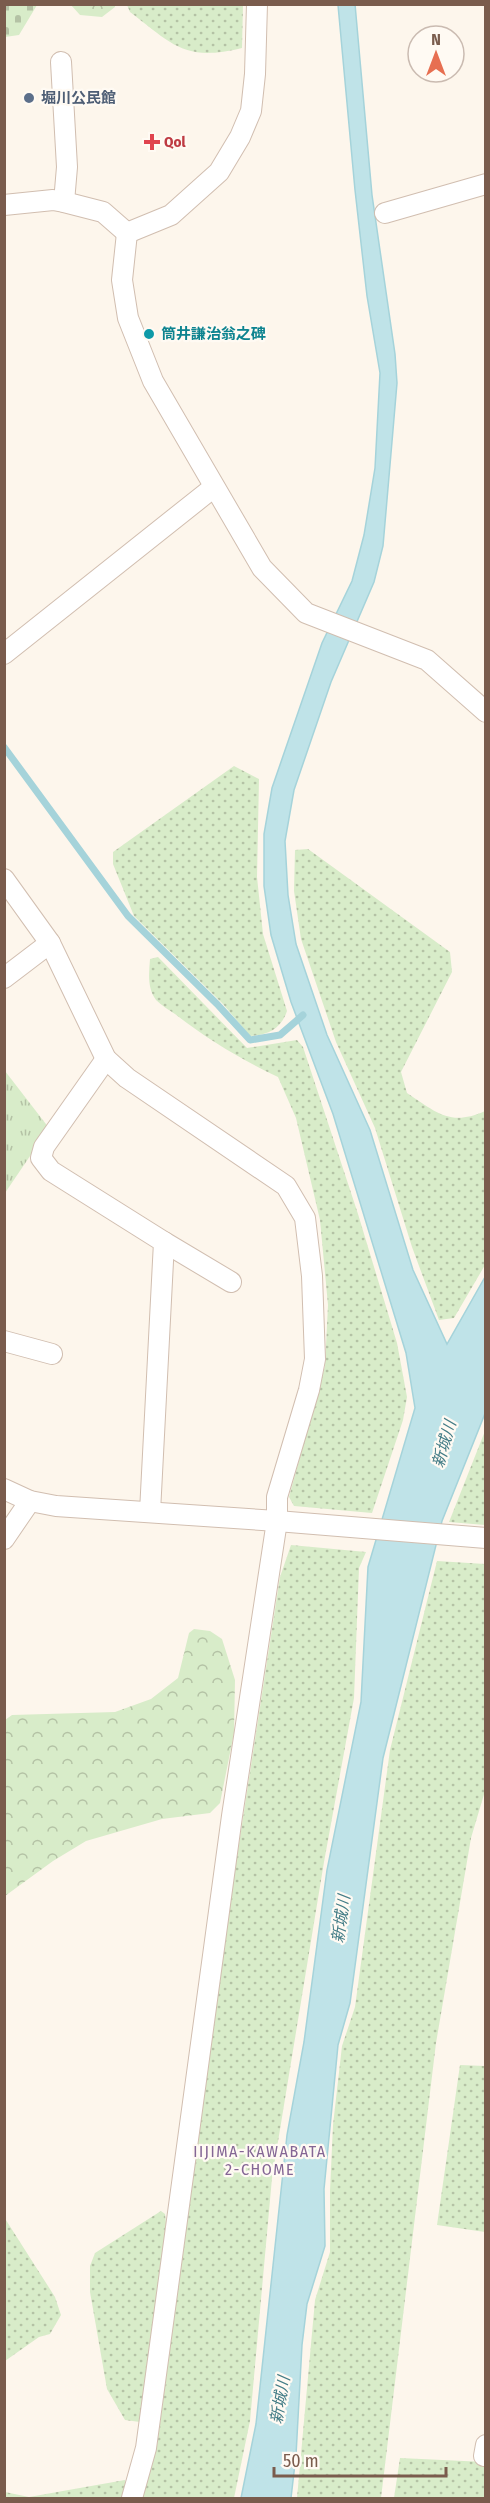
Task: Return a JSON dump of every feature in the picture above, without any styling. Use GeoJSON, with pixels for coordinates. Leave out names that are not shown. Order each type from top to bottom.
{"type":"FeatureCollection","features":[{"type":"Feature","properties":{"kind":"street"},"geometry":{"type":"LineString","coordinates":[[127,233],[171,215],[219,172],[240,137],[251,111],[255,74],[257,4]]}},
{"type":"Feature","properties":{"kind":"street"},"geometry":{"type":"LineString","coordinates":[[62,62],[67,167],[64,202]]}},
{"type":"Feature","properties":{"kind":"street"},"geometry":{"type":"LineString","coordinates":[[385,213],[486,184]]}},
{"type":"Feature","properties":{"kind":"street"},"geometry":{"type":"LineString","coordinates":[[4,205],[53,200],[64,202],[103,212],[127,233]]}},
{"type":"Feature","properties":{"kind":"street"},"geometry":{"type":"LineString","coordinates":[[127,233],[122,280],[128,318],[153,381],[262,568],[306,613],[427,660],[486,712]]}},
{"type":"Feature","properties":{"kind":"street"},"geometry":{"type":"LineString","coordinates":[[4,654],[214,487]]}},
{"type":"Feature","properties":{"kind":"street"},"geometry":{"type":"LineString","coordinates":[[4,879],[50,943],[106,1059],[127,1078],[286,1186],[305,1218],[312,1276],[315,1359],[309,1390],[277,1497],[277,1521],[232,1816],[146,2448],[132,2499]]}},
{"type":"Feature","properties":{"kind":"street"},"geometry":{"type":"LineString","coordinates":[[4,978],[50,943]]}},
{"type":"Feature","properties":{"kind":"street"},"geometry":{"type":"LineString","coordinates":[[106,1059],[44,1147],[40,1158],[51,1171],[231,1282]]}},
{"type":"Feature","properties":{"kind":"street"},"geometry":{"type":"LineString","coordinates":[[150,1512],[164,1242]]}},
{"type":"Feature","properties":{"kind":"street"},"geometry":{"type":"LineString","coordinates":[[4,1341],[52,1354]]}},
{"type":"Feature","properties":{"kind":"street"},"geometry":{"type":"LineString","coordinates":[[4,1489],[30,1501],[56,1506],[486,1538]]}},
{"type":"Feature","properties":{"kind":"street"},"geometry":{"type":"LineString","coordinates":[[4,1539],[30,1501]]}},
{"type":"Feature","properties":{"kind":"green space"},"geometry":{"type":"Polygon","coordinates":[[[5,4],[37,5],[19,35],[5,37],[5,4]]]}},
{"type":"Feature","properties":{"kind":"green space"},"geometry":{"type":"Polygon","coordinates":[[[71,5],[115,5],[115,7],[102,17],[80,15],[71,5]]]}},
{"type":"Feature","properties":{"kind":"green space"},"geometry":{"type":"Polygon","coordinates":[[[127,5],[243,5],[242,48],[206,53],[181,48],[169,42],[130,12],[127,5]]]}},
{"type":"Feature","properties":{"kind":"green space"},"geometry":{"type":"Polygon","coordinates":[[[234,766],[259,779],[257,877],[263,934],[287,1011],[273,1030],[250,1036],[223,1004],[134,916],[113,864],[113,852],[234,766]]]}},
{"type":"Feature","properties":{"kind":"green space"},"geometry":{"type":"Polygon","coordinates":[[[308,849],[450,952],[452,972],[401,1072],[407,1093],[435,1111],[462,1118],[485,1111],[485,1265],[454,1318],[439,1320],[412,1247],[375,1128],[336,1042],[301,939],[294,891],[295,850],[308,849]]]}},
{"type":"Feature","properties":{"kind":"green space"},"geometry":{"type":"Polygon","coordinates":[[[158,957],[247,1048],[297,1040],[303,1047],[358,1214],[397,1343],[407,1397],[403,1420],[372,1513],[294,1506],[289,1497],[325,1366],[328,1305],[320,1220],[296,1118],[278,1077],[212,1040],[156,1000],[150,985],[149,970],[150,959],[158,957]]]}},
{"type":"Feature","properties":{"kind":"green space"},"geometry":{"type":"Polygon","coordinates":[[[5,1071],[49,1128],[5,1193],[5,1071]]]}},
{"type":"Feature","properties":{"kind":"green space"},"geometry":{"type":"Polygon","coordinates":[[[485,1431],[485,1525],[449,1522],[485,1431]]]}},
{"type":"Feature","properties":{"kind":"green space"},"geometry":{"type":"Polygon","coordinates":[[[291,1545],[366,1552],[359,1568],[354,1698],[324,1862],[272,2178],[250,2421],[234,2498],[141,2498],[157,2446],[229,1909],[280,1577],[291,1545]]]}},
{"type":"Feature","properties":{"kind":"green space"},"geometry":{"type":"Polygon","coordinates":[[[437,1561],[485,1564],[485,1791],[471,1838],[436,2043],[381,2498],[297,2498],[315,2300],[330,2252],[333,2125],[342,2046],[355,2007],[390,1750],[437,1561]]]}},
{"type":"Feature","properties":{"kind":"green space"},"geometry":{"type":"Polygon","coordinates":[[[194,1629],[210,1631],[222,1639],[235,1680],[234,1733],[220,1803],[210,1813],[162,1819],[86,1841],[53,1861],[5,1896],[5,1720],[12,1715],[115,1712],[151,1699],[178,1678],[189,1633],[194,1629]]]}},
{"type":"Feature","properties":{"kind":"green space"},"geometry":{"type":"Polygon","coordinates":[[[460,2065],[485,2066],[485,2232],[437,2225],[460,2065]]]}},
{"type":"Feature","properties":{"kind":"green space"},"geometry":{"type":"Polygon","coordinates":[[[161,2211],[165,2214],[166,2223],[152,2351],[140,2422],[125,2420],[107,2389],[90,2292],[90,2266],[95,2253],[161,2211]]]}},
{"type":"Feature","properties":{"kind":"green space"},"geometry":{"type":"Polygon","coordinates":[[[4,2217],[55,2297],[61,2315],[50,2334],[39,2337],[5,2361],[4,2217]]]}},
{"type":"Feature","properties":{"kind":"green space"},"geometry":{"type":"Polygon","coordinates":[[[400,2458],[485,2462],[485,2498],[394,2498],[400,2458]]]}},
{"type":"Feature","properties":{"kind":"green space"},"geometry":{"type":"Polygon","coordinates":[[[125,2480],[126,2487],[122,2498],[5,2498],[5,2492],[29,2497],[125,2480]]]}},
{"type":"Feature","properties":{"kind":"water","name":"新城川"},"geometry":{"type":"Polygon","coordinates":[[[355,4],[372,195],[395,354],[397,383],[383,546],[374,582],[331,682],[294,790],[285,841],[288,895],[296,944],[327,1035],[370,1130],[413,1270],[447,1344],[485,1277],[486,1411],[442,1521],[383,1758],[350,2003],[338,2045],[324,2189],[325,2246],[307,2304],[291,2498],[241,2498],[256,2424],[287,2135],[304,2042],[327,1870],[361,1702],[368,1567],[415,1408],[406,1353],[333,1114],[291,1002],[271,935],[264,886],[264,834],[272,788],[322,643],[352,581],[364,535],[375,468],[380,373],[367,296],[338,5],[355,4]]]}},
{"type":"Feature","properties":{"kind":"waterway"},"geometry":{"type":"LineString","coordinates":[[4,747],[128,916],[250,1040],[280,1035],[303,1015]]}},
{"type":"Feature","properties":{"kind":"place","name":"堀川公民館"},"geometry":{"type":"Point","coordinates":[29,98]}},
{"type":"Feature","properties":{"kind":"place","name":"Qol"},"geometry":{"type":"Point","coordinates":[152,142]}},
{"type":"Feature","properties":{"kind":"place","name":"筒井謙治翁之碑"},"geometry":{"type":"Point","coordinates":[149,334]}},
{"type":"Feature","properties":{"kind":"district","name":"IIJIMA-KAWABATA 2-CHOME"},"geometry":{"type":"Point","coordinates":[260,2160]}}]}
